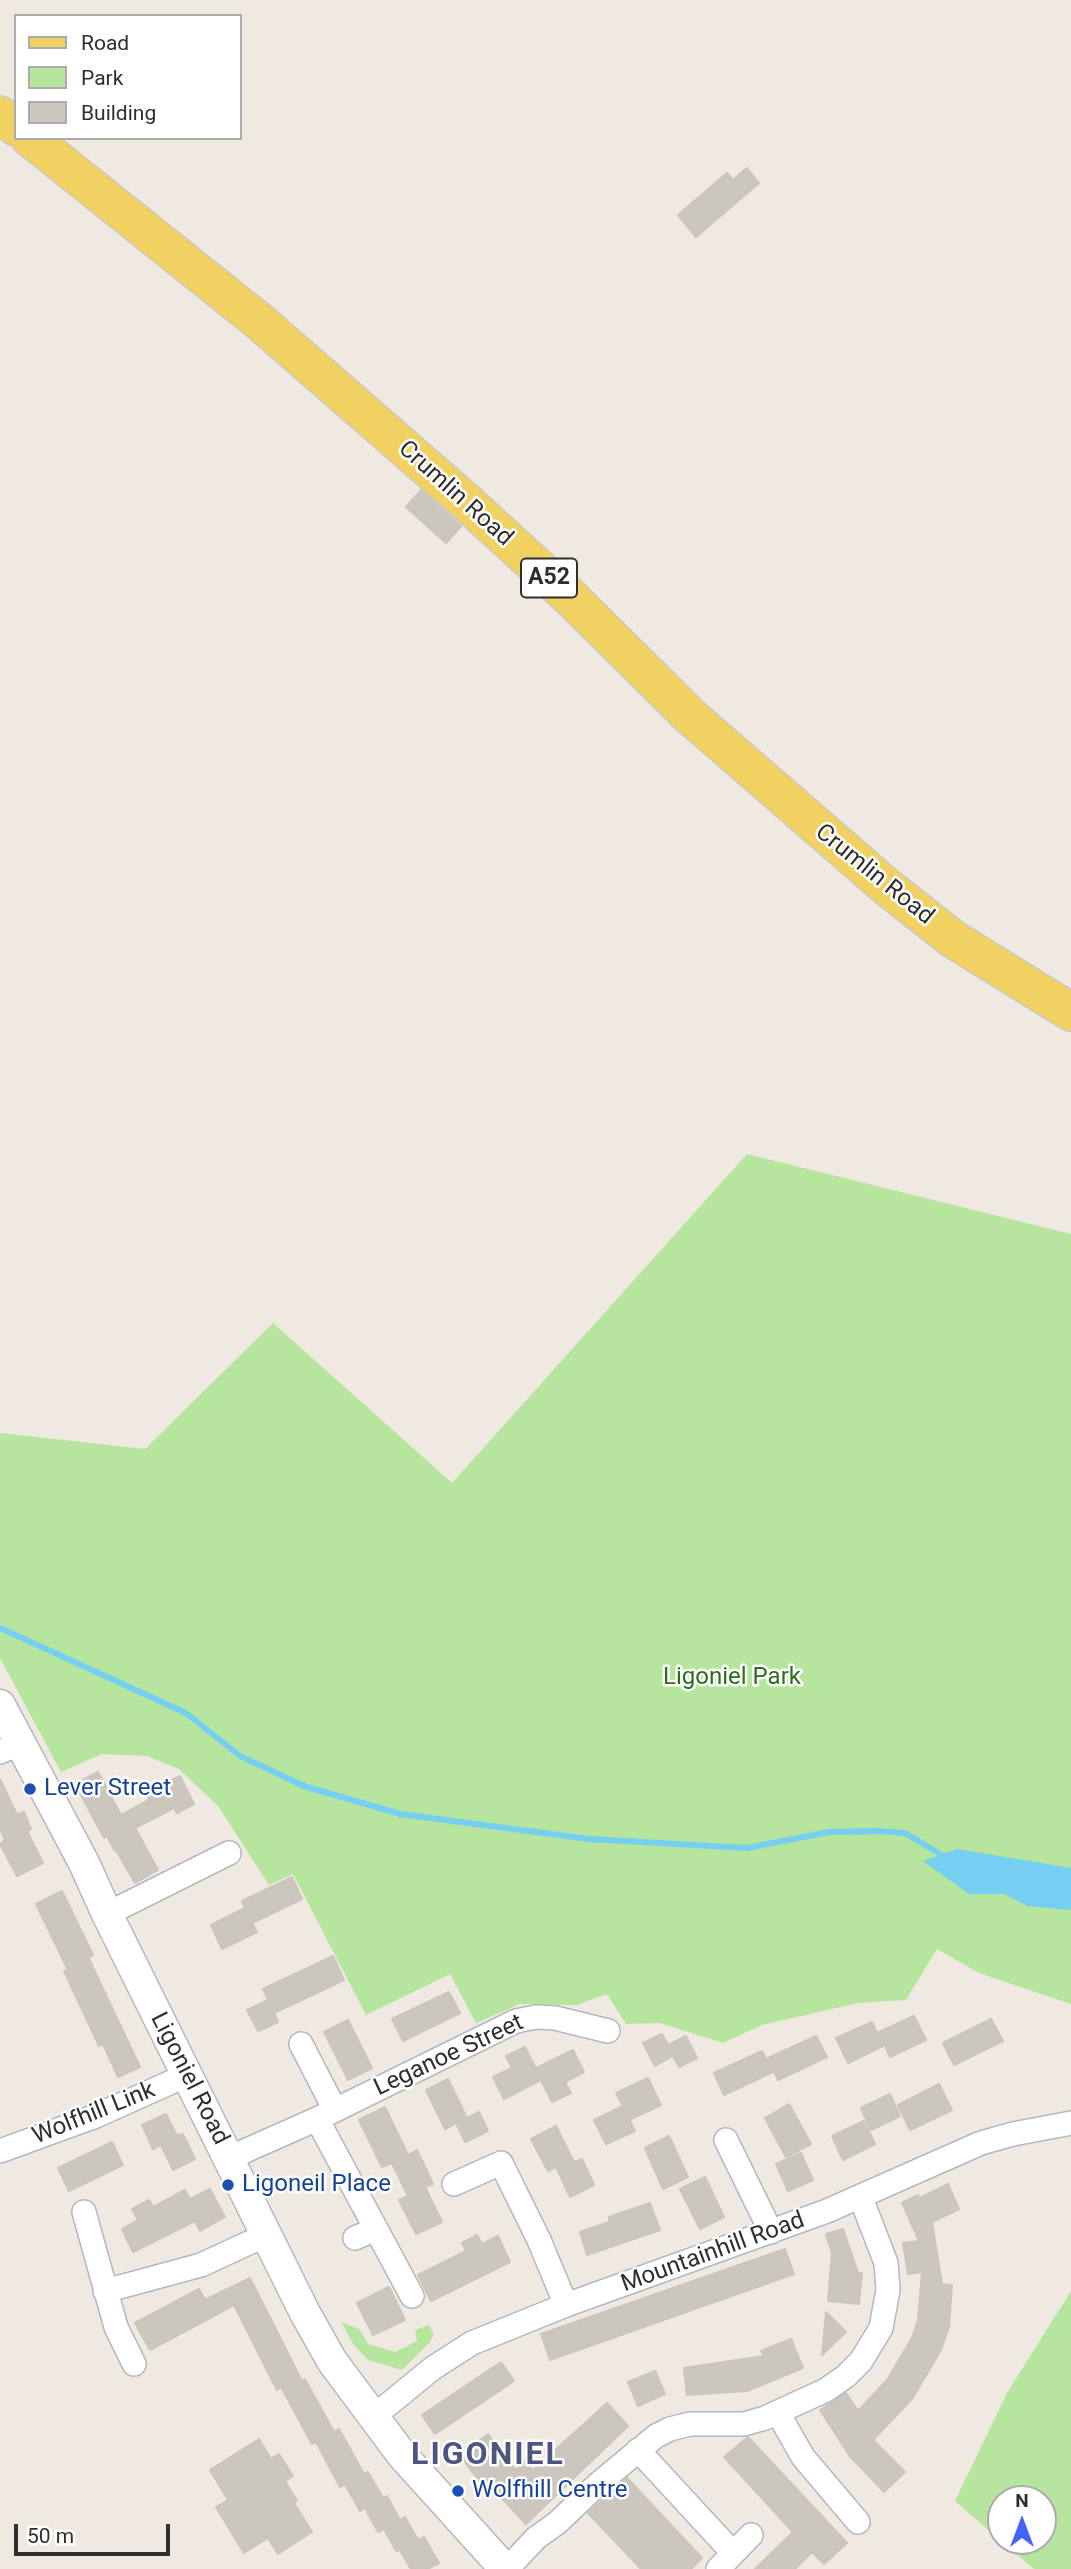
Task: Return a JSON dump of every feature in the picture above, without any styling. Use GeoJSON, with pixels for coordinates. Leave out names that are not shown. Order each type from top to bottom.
{"type":"FeatureCollection","features":[{"type":"Feature","properties":{"kind":"main road","name":"Crumlin Road"},"geometry":{"type":"LineString","coordinates":[[32,140],[260,322],[463,499],[570,597],[690,716],[887,887],[953,939],[1071,1012]]}},
{"type":"Feature","properties":{"kind":"street","name":"Ligoniel Road"},"geometry":{"type":"LineString","coordinates":[[0,1705],[10,1747],[84,1863],[266,2235],[332,2361],[402,2455],[506,2569]]}},
{"type":"Feature","properties":{"kind":"street"},"geometry":{"type":"LineString","coordinates":[[107,1914],[229,1853]]}},
{"type":"Feature","properties":{"kind":"street","name":"Leganoe Street"},"geometry":{"type":"LineString","coordinates":[[229,2158],[326,2115],[516,2021],[536,2017],[555,2018],[608,2031]]}},
{"type":"Feature","properties":{"kind":"street"},"geometry":{"type":"LineString","coordinates":[[301,2044],[365,2233],[412,2296]]}},
{"type":"Feature","properties":{"kind":"street","name":"Wolfhill Link"},"geometry":{"type":"LineString","coordinates":[[0,2151],[96,2116],[187,2075]]}},
{"type":"Feature","properties":{"kind":"street","name":"Mountainhill Road"},"geometry":{"type":"LineString","coordinates":[[373,2417],[450,2355],[472,2343],[566,2305],[861,2198],[981,2143],[1013,2134],[1070,2128]]}},
{"type":"Feature","properties":{"kind":"street"},"geometry":{"type":"LineString","coordinates":[[726,2140],[771,2232]]}},
{"type":"Feature","properties":{"kind":"street"},"geometry":{"type":"LineString","coordinates":[[454,2184],[501,2162],[539,2240],[566,2305]]}},
{"type":"Feature","properties":{"kind":"street"},"geometry":{"type":"LineString","coordinates":[[506,2569],[536,2538],[557,2523],[598,2484],[638,2450],[670,2429],[690,2424],[744,2424],[778,2413],[825,2390],[846,2376],[867,2353],[881,2328],[888,2290],[886,2263],[861,2198]]}},
{"type":"Feature","properties":{"kind":"street"},"geometry":{"type":"LineString","coordinates":[[84,2212],[116,2327],[134,2364]]}},
{"type":"Feature","properties":{"kind":"street"},"geometry":{"type":"LineString","coordinates":[[105,2291],[201,2265],[266,2235]]}},
{"type":"Feature","properties":{"kind":"street"},"geometry":{"type":"LineString","coordinates":[[778,2413],[803,2457],[858,2522]]}},
{"type":"Feature","properties":{"kind":"street"},"geometry":{"type":"LineString","coordinates":[[638,2450],[725,2561],[751,2535]]}},
{"type":"Feature","properties":{"kind":"green space","name":"Ligoniel Park"},"geometry":{"type":"Polygon","coordinates":[[[747,1154],[1071,1234],[1071,2004],[979,1973],[937,1949],[906,2000],[858,2003],[762,2025],[723,2043],[660,2023],[626,2024],[607,1994],[576,2005],[520,2004],[476,2023],[450,1974],[366,2015],[293,1874],[269,1885],[218,1806],[179,1769],[147,1756],[102,1754],[61,1772],[0,1658],[0,1433],[145,1449],[273,1323],[452,1483],[747,1154]]]}},
{"type":"Feature","properties":{"kind":"green space"},"geometry":{"type":"Polygon","coordinates":[[[1071,2291],[1071,2569],[1034,2569],[1018,2555],[1057,2555],[1057,2485],[987,2485],[987,2529],[955,2501],[1007,2393],[1071,2291]]]}},
{"type":"Feature","properties":{"kind":"green space"},"geometry":{"type":"Polygon","coordinates":[[[341,2322],[359,2329],[368,2344],[395,2352],[417,2341],[415,2330],[429,2325],[434,2335],[402,2370],[368,2360],[354,2345],[341,2322]]]}},
{"type":"Feature","properties":{"kind":"water"},"geometry":{"type":"Polygon","coordinates":[[[957,1849],[1071,1868],[1071,1910],[1027,1906],[1004,1894],[969,1894],[923,1861],[957,1849]]]}},
{"type":"Feature","properties":{"kind":"building"},"geometry":{"type":"Polygon","coordinates":[[[747,168],[759,183],[696,237],[678,215],[727,173],[733,180],[747,168]]]}},
{"type":"Feature","properties":{"kind":"building"},"geometry":{"type":"Polygon","coordinates":[[[421,490],[461,526],[446,543],[406,507],[421,490]]]}},
{"type":"Feature","properties":{"kind":"building"},"geometry":{"type":"Polygon","coordinates":[[[98,1772],[121,1815],[149,1800],[146,1794],[180,1776],[194,1804],[177,1813],[174,1808],[135,1828],[158,1870],[135,1883],[107,1836],[104,1838],[75,1784],[98,1772]]]}},
{"type":"Feature","properties":{"kind":"building"},"geometry":{"type":"Polygon","coordinates":[[[0,1779],[17,1815],[24,1812],[31,1829],[27,1831],[43,1863],[17,1876],[0,1844],[5,1840],[0,1829],[0,1779]]]}},
{"type":"Feature","properties":{"kind":"building"},"geometry":{"type":"Polygon","coordinates":[[[292,1877],[302,1899],[252,1923],[257,1932],[222,1949],[211,1925],[245,1908],[242,1901],[292,1877]]]}},
{"type":"Feature","properties":{"kind":"building"},"geometry":{"type":"Polygon","coordinates":[[[62,1891],[93,1955],[88,1957],[140,2067],[118,2077],[103,2044],[99,2046],[64,1971],[68,1970],[36,1904],[62,1891]]]}},
{"type":"Feature","properties":{"kind":"building"},"geometry":{"type":"Polygon","coordinates":[[[333,1956],[344,1980],[274,2013],[263,1989],[333,1956]]]}},
{"type":"Feature","properties":{"kind":"building"},"geometry":{"type":"Polygon","coordinates":[[[449,1992],[460,2013],[403,2041],[392,2019],[449,1992]]]}},
{"type":"Feature","properties":{"kind":"building"},"geometry":{"type":"Polygon","coordinates":[[[268,2000],[278,2022],[258,2031],[247,2010],[268,2000]]]}},
{"type":"Feature","properties":{"kind":"building"},"geometry":{"type":"Polygon","coordinates":[[[914,2016],[926,2040],[890,2057],[879,2032],[914,2016]]]}},
{"type":"Feature","properties":{"kind":"building"},"geometry":{"type":"Polygon","coordinates":[[[991,2019],[1003,2041],[954,2065],[943,2043],[991,2019]]]}},
{"type":"Feature","properties":{"kind":"building"},"geometry":{"type":"Polygon","coordinates":[[[348,2020],[372,2068],[348,2080],[324,2032],[348,2020]]]}},
{"type":"Feature","properties":{"kind":"building"},"geometry":{"type":"Polygon","coordinates":[[[872,2022],[883,2046],[848,2063],[836,2038],[872,2022]]]}},
{"type":"Feature","properties":{"kind":"building"},"geometry":{"type":"Polygon","coordinates":[[[662,2034],[668,2045],[686,2036],[697,2058],[679,2067],[673,2056],[655,2066],[643,2043],[662,2034]]]}},
{"type":"Feature","properties":{"kind":"building"},"geometry":{"type":"Polygon","coordinates":[[[816,2036],[827,2057],[778,2080],[768,2058],[816,2036]]]}},
{"type":"Feature","properties":{"kind":"building"},"geometry":{"type":"Polygon","coordinates":[[[525,2047],[540,2077],[536,2068],[573,2050],[584,2072],[565,2082],[571,2093],[552,2102],[541,2080],[504,2099],[493,2077],[512,2068],[506,2056],[525,2047]]]}},
{"type":"Feature","properties":{"kind":"building"},"geometry":{"type":"Polygon","coordinates":[[[762,2051],[773,2072],[724,2095],[714,2073],[762,2051]]]}},
{"type":"Feature","properties":{"kind":"building"},"geometry":{"type":"Polygon","coordinates":[[[648,2078],[661,2105],[629,2120],[635,2131],[606,2144],[594,2120],[623,2106],[616,2093],[648,2078]]]}},
{"type":"Feature","properties":{"kind":"building"},"geometry":{"type":"Polygon","coordinates":[[[448,2079],[467,2118],[479,2112],[488,2131],[465,2142],[456,2123],[445,2129],[426,2090],[448,2079]]]}},
{"type":"Feature","properties":{"kind":"building"},"geometry":{"type":"Polygon","coordinates":[[[939,2084],[952,2110],[910,2130],[898,2105],[939,2084]]]}},
{"type":"Feature","properties":{"kind":"building"},"geometry":{"type":"Polygon","coordinates":[[[890,2094],[900,2116],[871,2130],[861,2108],[890,2094]]]}},
{"type":"Feature","properties":{"kind":"building"},"geometry":{"type":"Polygon","coordinates":[[[789,2104],[811,2144],[786,2157],[765,2118],[789,2104]]]}},
{"type":"Feature","properties":{"kind":"building"},"geometry":{"type":"Polygon","coordinates":[[[385,2107],[408,2155],[417,2150],[433,2184],[425,2187],[442,2222],[416,2234],[399,2200],[408,2196],[392,2163],[382,2167],[359,2120],[385,2107]]]}},
{"type":"Feature","properties":{"kind":"building"},"geometry":{"type":"Polygon","coordinates":[[[166,2114],[177,2136],[183,2134],[195,2159],[173,2170],[161,2145],[153,2149],[142,2125],[166,2114]]]}},
{"type":"Feature","properties":{"kind":"building"},"geometry":{"type":"Polygon","coordinates":[[[864,2121],[875,2144],[843,2160],[832,2136],[864,2121]]]}},
{"type":"Feature","properties":{"kind":"building"},"geometry":{"type":"Polygon","coordinates":[[[556,2126],[574,2162],[582,2159],[594,2185],[570,2197],[556,2167],[548,2171],[531,2139],[556,2126]]]}},
{"type":"Feature","properties":{"kind":"building"},"geometry":{"type":"Polygon","coordinates":[[[669,2136],[688,2177],[663,2189],[645,2148],[669,2136]]]}},
{"type":"Feature","properties":{"kind":"building"},"geometry":{"type":"Polygon","coordinates":[[[112,2142],[123,2165],[69,2191],[58,2168],[112,2142]]]}},
{"type":"Feature","properties":{"kind":"building"},"geometry":{"type":"Polygon","coordinates":[[[801,2153],[813,2180],[788,2191],[776,2164],[801,2153]]]}},
{"type":"Feature","properties":{"kind":"building"},"geometry":{"type":"Polygon","coordinates":[[[705,2177],[724,2217],[700,2229],[680,2189],[705,2177]]]}},
{"type":"Feature","properties":{"kind":"building"},"geometry":{"type":"Polygon","coordinates":[[[948,2184],[959,2209],[932,2222],[942,2284],[952,2285],[949,2326],[941,2350],[912,2399],[873,2440],[905,2472],[884,2492],[849,2455],[820,2410],[846,2393],[858,2411],[887,2380],[912,2338],[918,2320],[922,2272],[908,2274],[903,2243],[919,2241],[902,2203],[918,2195],[920,2198],[948,2184]]]}},
{"type":"Feature","properties":{"kind":"building"},"geometry":{"type":"Polygon","coordinates":[[[210,2189],[225,2217],[200,2231],[195,2221],[133,2252],[122,2229],[138,2220],[132,2209],[149,2200],[153,2207],[185,2190],[190,2199],[210,2189]]]}},
{"type":"Feature","properties":{"kind":"building"},"geometry":{"type":"Polygon","coordinates":[[[650,2203],[660,2230],[587,2255],[580,2232],[609,2222],[609,2217],[650,2203]]]}},
{"type":"Feature","properties":{"kind":"building"},"geometry":{"type":"Polygon","coordinates":[[[843,2229],[858,2273],[862,2273],[859,2304],[828,2301],[832,2253],[826,2234],[843,2229]]]}},
{"type":"Feature","properties":{"kind":"building"},"geometry":{"type":"Polygon","coordinates":[[[477,2235],[482,2244],[498,2236],[510,2262],[431,2301],[418,2275],[466,2251],[462,2243],[477,2235]]]}},
{"type":"Feature","properties":{"kind":"building"},"geometry":{"type":"Polygon","coordinates":[[[785,2249],[794,2274],[550,2360],[541,2334],[785,2249]]]}},
{"type":"Feature","properties":{"kind":"building"},"geometry":{"type":"Polygon","coordinates":[[[250,2278],[302,2381],[305,2379],[334,2432],[339,2429],[364,2474],[368,2472],[383,2498],[387,2496],[400,2520],[405,2517],[418,2540],[424,2537],[439,2563],[428,2569],[411,2569],[400,2550],[396,2551],[384,2529],[378,2532],[365,2508],[360,2511],[345,2484],[340,2487],[316,2442],[312,2444],[281,2387],[277,2390],[234,2305],[150,2350],[135,2323],[199,2289],[205,2300],[250,2278]]]}},
{"type":"Feature","properties":{"kind":"building"},"geometry":{"type":"Polygon","coordinates":[[[389,2287],[405,2320],[373,2335],[357,2303],[389,2287]]]}},
{"type":"Feature","properties":{"kind":"building"},"geometry":{"type":"Polygon","coordinates":[[[826,2312],[846,2332],[822,2355],[826,2312]]]}},
{"type":"Feature","properties":{"kind":"building"},"geometry":{"type":"Polygon","coordinates":[[[791,2339],[803,2368],[747,2391],[687,2395],[684,2368],[764,2356],[761,2351],[791,2339]]]}},
{"type":"Feature","properties":{"kind":"building"},"geometry":{"type":"Polygon","coordinates":[[[501,2362],[514,2381],[435,2434],[422,2415],[501,2362]]]}},
{"type":"Feature","properties":{"kind":"building"},"geometry":{"type":"Polygon","coordinates":[[[655,2371],[665,2394],[638,2406],[628,2382],[655,2371]]]}},
{"type":"Feature","properties":{"kind":"building"},"geometry":{"type":"Polygon","coordinates":[[[607,2403],[628,2426],[526,2524],[484,2479],[480,2482],[459,2455],[488,2434],[516,2470],[524,2461],[533,2470],[607,2403]]]}},
{"type":"Feature","properties":{"kind":"building"},"geometry":{"type":"Polygon","coordinates":[[[748,2437],[847,2543],[824,2564],[812,2552],[795,2569],[755,2569],[793,2532],[724,2457],[748,2437]]]}},
{"type":"Feature","properties":{"kind":"building"},"geometry":{"type":"Polygon","coordinates":[[[259,2439],[271,2459],[279,2454],[293,2476],[285,2481],[297,2501],[294,2503],[312,2532],[278,2554],[268,2538],[244,2553],[216,2507],[228,2500],[210,2470],[259,2439]]]}},
{"type":"Feature","properties":{"kind":"building"},"geometry":{"type":"Polygon","coordinates":[[[627,2478],[702,2558],[691,2569],[641,2569],[588,2513],[627,2478]]]}},
{"type":"Feature","properties":{"kind":"waterway"},"geometry":{"type":"LineString","coordinates":[[0,1628],[186,1713],[240,1756],[304,1786],[400,1814],[589,1839],[747,1848],[829,1832],[880,1831],[905,1833],[945,1857]]}},
{"type":"Feature","properties":{"kind":"place","name":"Lever Street"},"geometry":{"type":"Point","coordinates":[30,1789]}},
{"type":"Feature","properties":{"kind":"place","name":"Ligoneil Place"},"geometry":{"type":"Point","coordinates":[228,2185]}},
{"type":"Feature","properties":{"kind":"place","name":"Wolfhill Centre"},"geometry":{"type":"Point","coordinates":[458,2491]}},
{"type":"Feature","properties":{"kind":"district","name":"LIGONIEL"},"geometry":{"type":"Point","coordinates":[488,2456]}}]}
